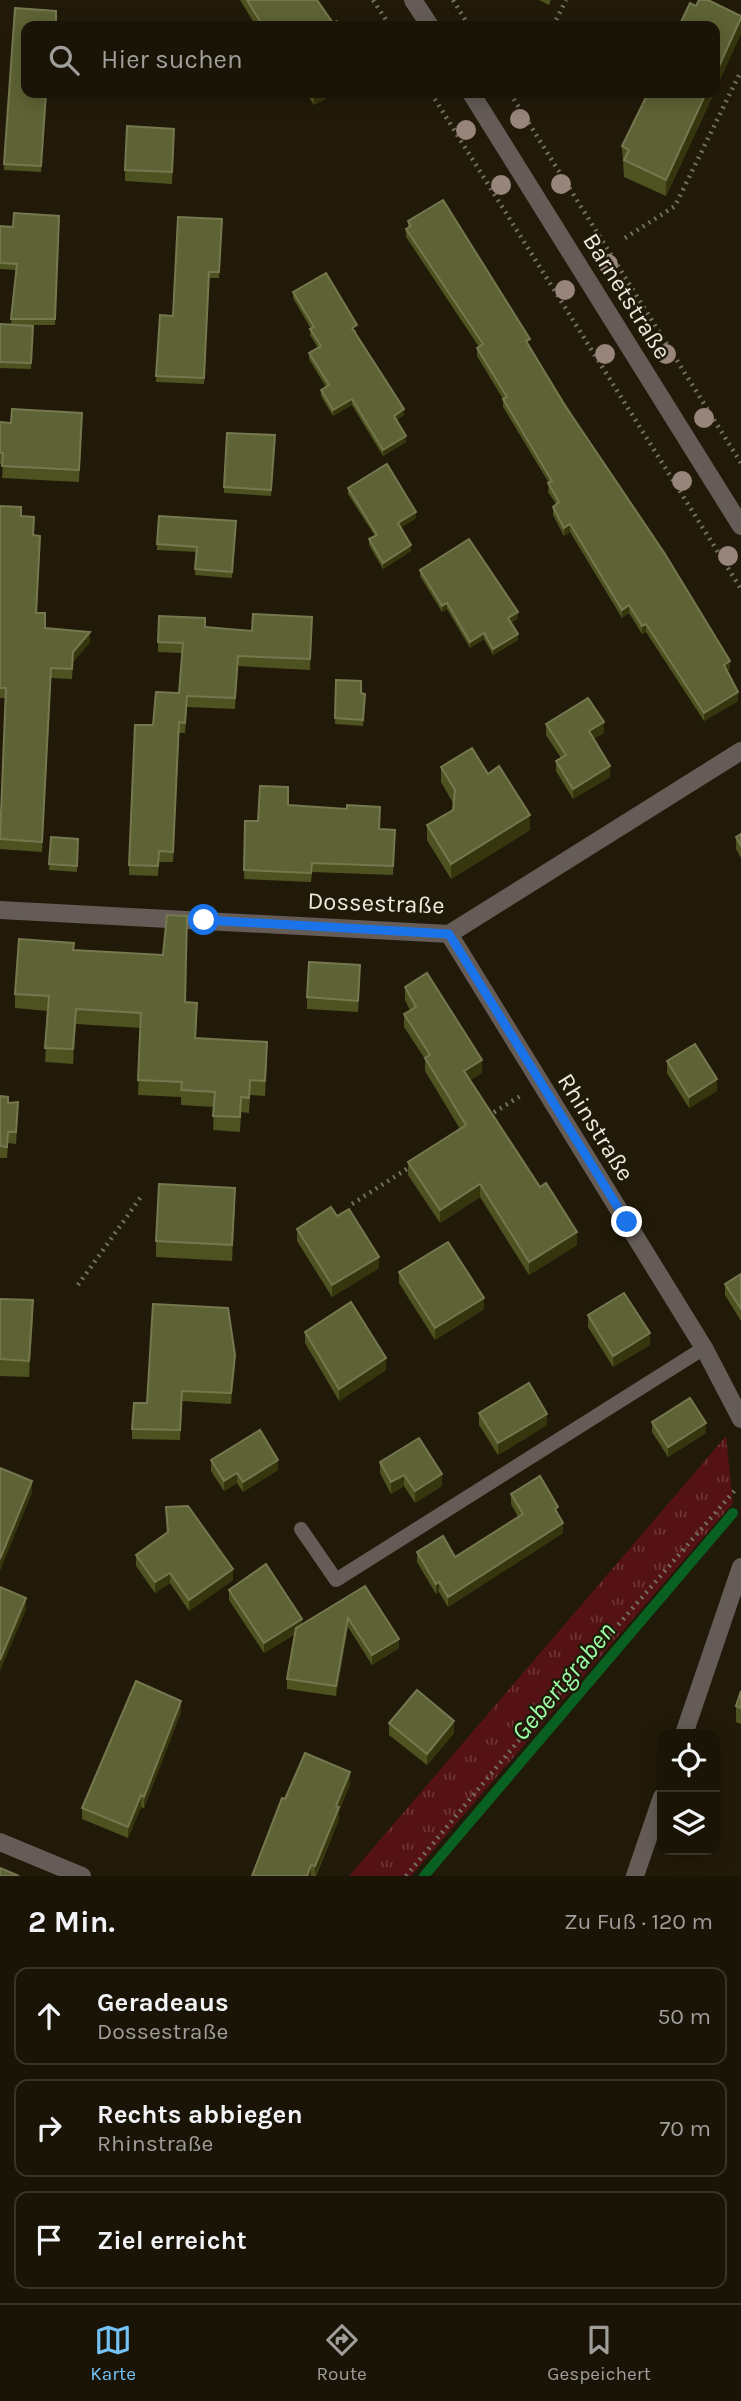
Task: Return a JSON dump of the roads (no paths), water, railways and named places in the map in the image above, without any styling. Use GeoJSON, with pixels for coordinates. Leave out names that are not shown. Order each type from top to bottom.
{"type":"FeatureCollection","features":[{"type":"Feature","properties":{"kind":"street"},"geometry":{"type":"LineString","coordinates":[[413,0],[427,21]]}},
{"type":"Feature","properties":{"kind":"street","name":"Barnetstraße"},"geometry":{"type":"LineString","coordinates":[[474,98],[741,526]]}},
{"type":"Feature","properties":{"kind":"street","name":"Dossestraße"},"geometry":{"type":"LineString","coordinates":[[0,910],[449,934],[741,751]]}},
{"type":"Feature","properties":{"kind":"street","name":"Rhinstraße"},"geometry":{"type":"LineString","coordinates":[[449,934],[704,1348],[741,1419]]}},
{"type":"Feature","properties":{"kind":"street"},"geometry":{"type":"LineString","coordinates":[[686,1729],[741,1567]]}},
{"type":"Feature","properties":{"kind":"street"},"geometry":{"type":"LineString","coordinates":[[635,1876],[657,1812]]}},
{"type":"Feature","properties":{"kind":"street"},"geometry":{"type":"LineString","coordinates":[[0,1842],[82,1876]]}},
{"type":"Feature","properties":{"kind":"lane"},"geometry":{"type":"LineString","coordinates":[[302,1529],[336,1580],[704,1348]]}},
{"type":"Feature","properties":{"kind":"waterway","name":"Gebertgraben"},"geometry":{"type":"LineString","coordinates":[[424,1876],[733,1513]]}}]}
